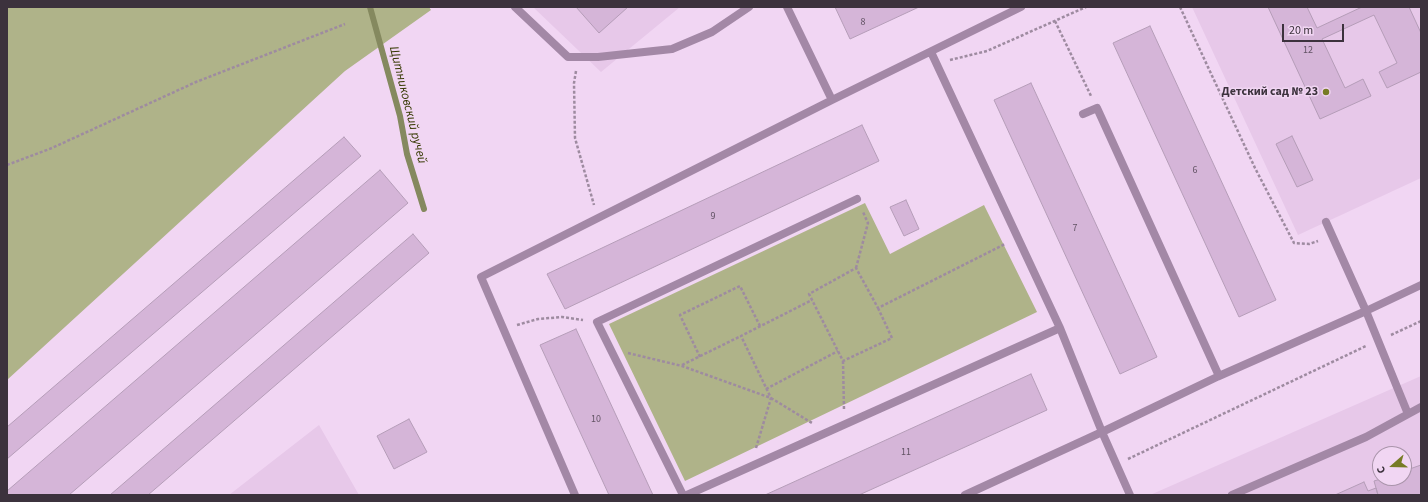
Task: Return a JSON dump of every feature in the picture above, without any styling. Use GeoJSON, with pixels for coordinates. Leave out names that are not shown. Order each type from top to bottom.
{"type":"FeatureCollection","features":[{"type":"Feature","properties":{"kind":"lane"},"geometry":{"type":"LineString","coordinates":[[515,7],[568,57],[598,58],[672,49],[712,32],[749,7]]}},
{"type":"Feature","properties":{"kind":"lane"},"geometry":{"type":"LineString","coordinates":[[787,7],[832,100]]}},
{"type":"Feature","properties":{"kind":"lane"},"geometry":{"type":"LineString","coordinates":[[575,495],[481,277],[832,100],[1021,7]]}},
{"type":"Feature","properties":{"kind":"lane"},"geometry":{"type":"LineString","coordinates":[[931,52],[1060,328],[1102,432],[1130,495]]}},
{"type":"Feature","properties":{"kind":"lane"},"geometry":{"type":"LineString","coordinates":[[1083,114],[1096,108],[1219,376]]}},
{"type":"Feature","properties":{"kind":"lane"},"geometry":{"type":"LineString","coordinates":[[683,495],[597,322],[857,199]]}},
{"type":"Feature","properties":{"kind":"lane"},"geometry":{"type":"LineString","coordinates":[[1326,222],[1366,311],[1408,414]]}},
{"type":"Feature","properties":{"kind":"lane"},"geometry":{"type":"LineString","coordinates":[[965,495],[1219,376],[1421,285]]}},
{"type":"Feature","properties":{"kind":"lane"},"geometry":{"type":"LineString","coordinates":[[687,495],[1060,328]]}},
{"type":"Feature","properties":{"kind":"lane"},"geometry":{"type":"LineString","coordinates":[[1232,495],[1366,437],[1421,407]]}},
{"type":"Feature","properties":{"kind":"path"},"geometry":{"type":"LineString","coordinates":[[936,64],[987,51],[1086,7]]}},
{"type":"Feature","properties":{"kind":"path"},"geometry":{"type":"LineString","coordinates":[[1180,7],[1255,168],[1294,243],[1309,244],[1332,235]]}},
{"type":"Feature","properties":{"kind":"path"},"geometry":{"type":"LineString","coordinates":[[1055,20],[1096,108]]}},
{"type":"Feature","properties":{"kind":"path"},"geometry":{"type":"LineString","coordinates":[[7,165],[52,148],[196,82],[345,24]]}},
{"type":"Feature","properties":{"kind":"path"},"geometry":{"type":"LineString","coordinates":[[579,57],[574,83],[575,138],[598,219]]}},
{"type":"Feature","properties":{"kind":"path"},"geometry":{"type":"LineString","coordinates":[[843,362],[892,338],[878,308],[856,268],[868,223],[857,199]]}},
{"type":"Feature","properties":{"kind":"path"},"geometry":{"type":"LineString","coordinates":[[878,308],[1018,238]]}},
{"type":"Feature","properties":{"kind":"path"},"geometry":{"type":"LineString","coordinates":[[844,425],[843,362],[809,294],[856,268]]}},
{"type":"Feature","properties":{"kind":"path"},"geometry":{"type":"LineString","coordinates":[[700,357],[680,315],[740,286],[760,326]]}},
{"type":"Feature","properties":{"kind":"path"},"geometry":{"type":"LineString","coordinates":[[682,366],[812,300]]}},
{"type":"Feature","properties":{"kind":"path"},"geometry":{"type":"LineString","coordinates":[[503,329],[538,319],[562,317],[597,322]]}},
{"type":"Feature","properties":{"kind":"path"},"geometry":{"type":"LineString","coordinates":[[1125,461],[1421,321]]}},
{"type":"Feature","properties":{"kind":"path"},"geometry":{"type":"LineString","coordinates":[[741,336],[771,398],[749,467]]}},
{"type":"Feature","properties":{"kind":"path"},"geometry":{"type":"LineString","coordinates":[[611,349],[682,366],[771,398],[827,432]]}},
{"type":"Feature","properties":{"kind":"path"},"geometry":{"type":"LineString","coordinates":[[766,389],[838,351]]}},
{"type":"Feature","properties":{"kind":"shaded area"},"geometry":{"type":"Polygon","coordinates":[[[533,7],[680,7],[601,72],[533,7]]]}},
{"type":"Feature","properties":{"kind":"shaded area","name":"Детский сад № 23"},"geometry":{"type":"Polygon","coordinates":[[[1192,7],[1421,7],[1421,178],[1298,235],[1192,7]]]}},
{"type":"Feature","properties":{"kind":"shaded area"},"geometry":{"type":"Polygon","coordinates":[[[1421,376],[1421,495],[1150,495],[1421,376]]]}},
{"type":"Feature","properties":{"kind":"shaded area"},"geometry":{"type":"Polygon","coordinates":[[[319,425],[359,495],[229,495],[319,425]]]}},
{"type":"Feature","properties":{"kind":"green space"},"geometry":{"type":"Polygon","coordinates":[[[7,7],[429,7],[431,10],[345,71],[7,380],[7,7]]]}},
{"type":"Feature","properties":{"kind":"green space"},"geometry":{"type":"Polygon","coordinates":[[[865,203],[890,254],[984,205],[1037,312],[685,481],[609,324],[865,203]]]}},
{"type":"Feature","properties":{"kind":"building"},"geometry":{"type":"Polygon","coordinates":[[[576,7],[628,7],[599,33],[576,7]]]}},
{"type":"Feature","properties":{"kind":"building"},"geometry":{"type":"Polygon","coordinates":[[[835,7],[919,7],[850,39],[835,7]]]}},
{"type":"Feature","properties":{"kind":"building"},"geometry":{"type":"Polygon","coordinates":[[[1268,7],[1307,7],[1317,28],[1362,7],[1409,7],[1421,33],[1421,72],[1387,88],[1379,72],[1397,63],[1374,15],[1322,39],[1345,88],[1363,79],[1371,96],[1320,119],[1268,7]]]}},
{"type":"Feature","properties":{"kind":"building"},"geometry":{"type":"Polygon","coordinates":[[[1150,26],[1276,300],[1239,317],[1113,43],[1150,26]]]}},
{"type":"Feature","properties":{"kind":"building"},"geometry":{"type":"Polygon","coordinates":[[[1031,83],[1157,357],[1120,374],[994,100],[1031,83]]]}},
{"type":"Feature","properties":{"kind":"building"},"geometry":{"type":"Polygon","coordinates":[[[862,125],[879,161],[565,309],[547,274],[862,125]]]}},
{"type":"Feature","properties":{"kind":"building"},"geometry":{"type":"Polygon","coordinates":[[[1292,136],[1313,180],[1297,187],[1276,144],[1292,136]]]}},
{"type":"Feature","properties":{"kind":"building"},"geometry":{"type":"Polygon","coordinates":[[[344,137],[361,156],[7,459],[7,427],[344,137]]]}},
{"type":"Feature","properties":{"kind":"building"},"geometry":{"type":"Polygon","coordinates":[[[380,170],[408,203],[69,495],[7,495],[7,491],[380,170]]]}},
{"type":"Feature","properties":{"kind":"building"},"geometry":{"type":"Polygon","coordinates":[[[906,200],[919,229],[904,236],[890,207],[906,200]]]}},
{"type":"Feature","properties":{"kind":"building"},"geometry":{"type":"Polygon","coordinates":[[[413,234],[429,253],[148,495],[110,495],[413,234]]]}},
{"type":"Feature","properties":{"kind":"building"},"geometry":{"type":"Polygon","coordinates":[[[576,329],[653,495],[609,495],[540,345],[576,329]]]}},
{"type":"Feature","properties":{"kind":"building"},"geometry":{"type":"Polygon","coordinates":[[[1031,374],[1047,410],[859,495],[765,495],[1031,374]]]}},
{"type":"Feature","properties":{"kind":"building"},"geometry":{"type":"Polygon","coordinates":[[[409,419],[427,452],[394,469],[377,436],[409,419]]]}},
{"type":"Feature","properties":{"kind":"building"},"geometry":{"type":"Polygon","coordinates":[[[1421,465],[1421,495],[1378,495],[1375,486],[1412,486],[1412,468],[1421,465]]]}},
{"type":"Feature","properties":{"kind":"building"},"geometry":{"type":"Polygon","coordinates":[[[1364,482],[1368,491],[1376,488],[1378,495],[1335,495],[1364,482]]]}},
{"type":"Feature","properties":{"kind":"waterway","name":"Щитниковский ручей"},"geometry":{"type":"LineString","coordinates":[[370,7],[400,116],[407,154],[424,209]]}},
{"type":"Feature","properties":{"kind":"place","name":"Детский сад № 23"},"geometry":{"type":"Point","coordinates":[1326,92]}}]}
